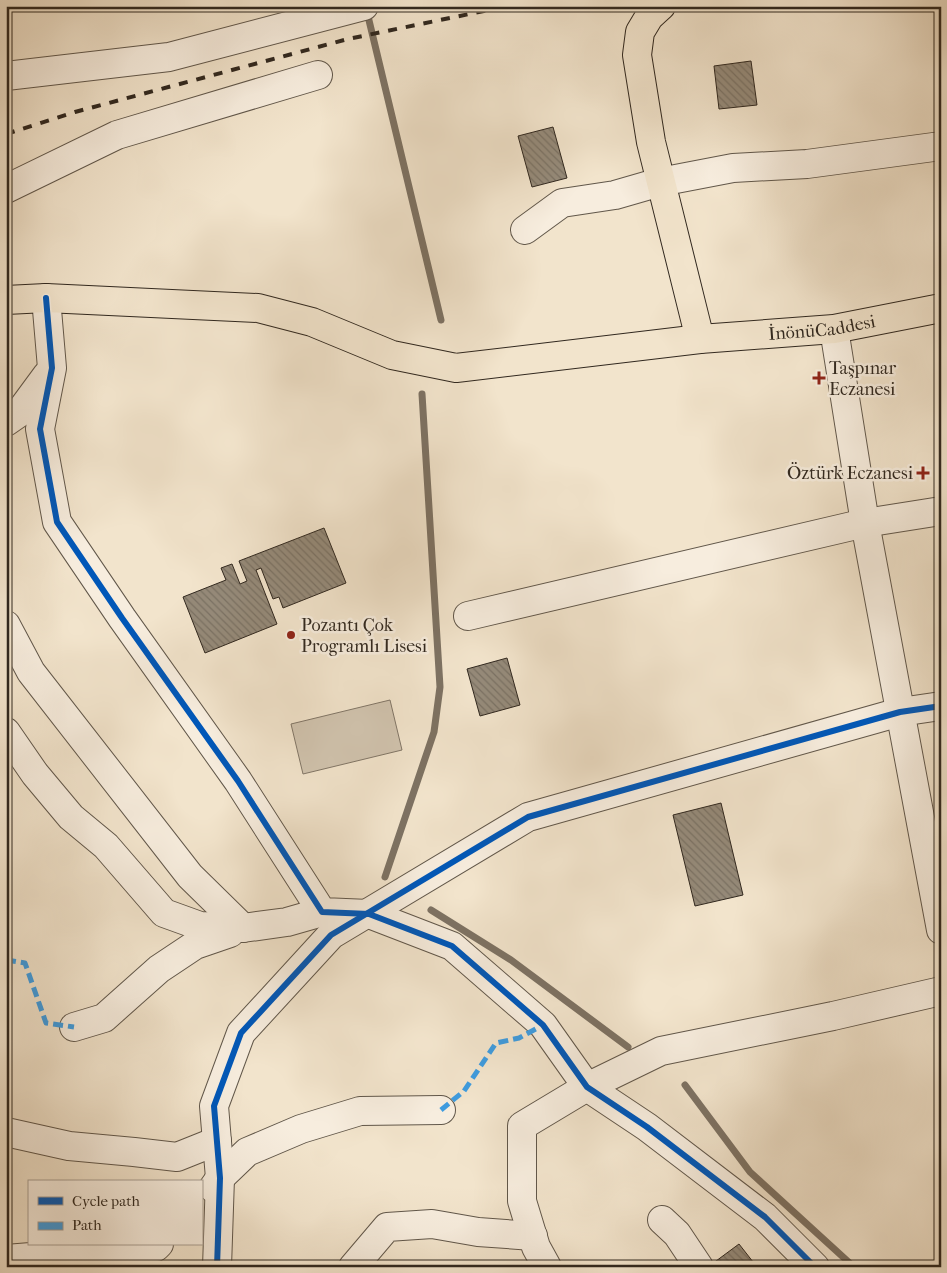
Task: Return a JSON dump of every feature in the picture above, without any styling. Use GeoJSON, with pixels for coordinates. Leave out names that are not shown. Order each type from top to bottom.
{"type":"FeatureCollection","features":[{"type":"Feature","properties":{"kind":"main road"},"geometry":{"type":"LineString","coordinates":[[660,6],[649,17],[640,32],[637,55],[651,142],[700,339]]}},
{"type":"Feature","properties":{"kind":"main road","name":"İnönüCaddesi"},"geometry":{"type":"LineString","coordinates":[[6,300],[46,298],[258,308],[312,322],[392,355],[456,368],[700,339],[834,329],[941,308]]}},
{"type":"Feature","properties":{"kind":"street"},"geometry":{"type":"LineString","coordinates":[[6,76],[169,57],[354,9]]}},
{"type":"Feature","properties":{"kind":"street"},"geometry":{"type":"LineString","coordinates":[[6,189],[117,135],[318,75]]}},
{"type":"Feature","properties":{"kind":"street"},"geometry":{"type":"LineString","coordinates":[[525,230],[562,203],[615,195],[660,182],[733,168],[807,164],[941,146]]}},
{"type":"Feature","properties":{"kind":"street"},"geometry":{"type":"LineString","coordinates":[[46,298],[52,368],[40,429],[57,522],[122,618],[238,780],[322,912]]}},
{"type":"Feature","properties":{"kind":"street"},"geometry":{"type":"LineString","coordinates":[[834,329],[865,523],[900,712],[933,848],[941,930]]}},
{"type":"Feature","properties":{"kind":"street"},"geometry":{"type":"LineString","coordinates":[[6,422],[19,413],[52,368]]}},
{"type":"Feature","properties":{"kind":"street"},"geometry":{"type":"LineString","coordinates":[[468,616],[865,523],[941,511]]}},
{"type":"Feature","properties":{"kind":"street"},"geometry":{"type":"LineString","coordinates":[[6,625],[31,672],[190,876],[244,928]]}},
{"type":"Feature","properties":{"kind":"street"},"geometry":{"type":"LineString","coordinates":[[217,1267],[220,1178],[214,1106],[241,1033],[331,935],[369,914],[528,817],[900,712],[941,706]]}},
{"type":"Feature","properties":{"kind":"street"},"geometry":{"type":"LineString","coordinates":[[6,732],[34,774],[71,817],[106,846],[164,913],[200,926],[244,928]]}},
{"type":"Feature","properties":{"kind":"street"},"geometry":{"type":"LineString","coordinates":[[74,1027],[104,1018],[160,969],[195,944],[244,928],[287,922],[322,912],[369,914],[452,946],[544,1025],[587,1087],[647,1127],[765,1217],[815,1267]]}},
{"type":"Feature","properties":{"kind":"street"},"geometry":{"type":"LineString","coordinates":[[547,1267],[536,1247],[522,1201],[522,1126],[587,1087],[661,1050],[833,1016],[941,991]]}},
{"type":"Feature","properties":{"kind":"street"},"geometry":{"type":"LineString","coordinates":[[202,1205],[220,1178],[247,1152],[301,1129],[360,1111],[441,1110]]}},
{"type":"Feature","properties":{"kind":"street"},"geometry":{"type":"LineString","coordinates":[[6,1132],[69,1146],[177,1158],[216,1142]]}},
{"type":"Feature","properties":{"kind":"street"},"geometry":{"type":"LineString","coordinates":[[662,1220],[677,1234],[700,1267]]}},
{"type":"Feature","properties":{"kind":"street"},"geometry":{"type":"LineString","coordinates":[[353,1267],[388,1227],[432,1224],[478,1232],[533,1236]]}},
{"type":"Feature","properties":{"kind":"street"},"geometry":{"type":"LineString","coordinates":[[6,1259],[157,1246]]}},
{"type":"Feature","properties":{"kind":"shaded area"},"geometry":{"type":"Polygon","coordinates":[[[390,700],[402,750],[303,774],[291,724],[390,700]]]}},
{"type":"Feature","properties":{"kind":"building"},"geometry":{"type":"Polygon","coordinates":[[[751,61],[757,105],[719,109],[714,66],[751,61]]]}},
{"type":"Feature","properties":{"kind":"building"},"geometry":{"type":"Polygon","coordinates":[[[553,127],[567,178],[532,187],[518,136],[553,127]]]}},
{"type":"Feature","properties":{"kind":"building","name":"Pozantı Çok Programlı Lisesi"},"geometry":{"type":"Polygon","coordinates":[[[324,528],[346,583],[283,608],[279,597],[273,599],[261,568],[256,570],[277,624],[205,653],[183,597],[226,580],[221,568],[232,564],[240,584],[247,581],[239,561],[324,528]]]}},
{"type":"Feature","properties":{"kind":"building"},"geometry":{"type":"Polygon","coordinates":[[[507,658],[520,705],[480,716],[467,669],[507,658]]]}},
{"type":"Feature","properties":{"kind":"building"},"geometry":{"type":"Polygon","coordinates":[[[721,803],[743,895],[695,906],[673,815],[721,803]]]}},
{"type":"Feature","properties":{"kind":"building"},"geometry":{"type":"Polygon","coordinates":[[[739,1244],[757,1267],[714,1267],[712,1264],[739,1244]]]}},
{"type":"Feature","properties":{"kind":"waterway"},"geometry":{"type":"LineString","coordinates":[[367,12],[441,320]]}},
{"type":"Feature","properties":{"kind":"waterway"},"geometry":{"type":"LineString","coordinates":[[385,877],[434,732],[440,687],[422,394]]}},
{"type":"Feature","properties":{"kind":"waterway"},"geometry":{"type":"LineString","coordinates":[[431,910],[511,960],[628,1047]]}},
{"type":"Feature","properties":{"kind":"waterway"},"geometry":{"type":"LineString","coordinates":[[685,1085],[750,1172],[854,1267]]}},
{"type":"Feature","properties":{"kind":"railway"},"geometry":{"type":"LineString","coordinates":[[6,134],[75,112],[348,39],[508,6]]}},
{"type":"Feature","properties":{"kind":"marked path"},"geometry":{"type":"LineString","coordinates":[[6,960],[25,963],[46,1023],[74,1027]]}},
{"type":"Feature","properties":{"kind":"marked path"},"geometry":{"type":"LineString","coordinates":[[441,1110],[464,1091],[496,1043],[519,1038],[543,1025]]}},
{"type":"Feature","properties":{"kind":"cycle path"},"geometry":{"type":"LineString","coordinates":[[46,298],[52,368],[40,429],[57,522],[122,618],[238,781],[322,912],[369,914],[452,946],[543,1025],[587,1087],[647,1127],[765,1217],[815,1267]]}},
{"type":"Feature","properties":{"kind":"cycle path"},"geometry":{"type":"LineString","coordinates":[[217,1267],[220,1178],[214,1106],[241,1033],[331,935],[528,817],[900,712],[941,706]]}},
{"type":"Feature","properties":{"kind":"place","name":"Taşpınar Eczanesi"},"geometry":{"type":"Point","coordinates":[819,378]}},
{"type":"Feature","properties":{"kind":"place","name":"Öztürk Eczanesi"},"geometry":{"type":"Point","coordinates":[923,473]}},
{"type":"Feature","properties":{"kind":"place","name":"Pozantı Çok Programlı Lisesi"},"geometry":{"type":"Point","coordinates":[291,635]}}]}
